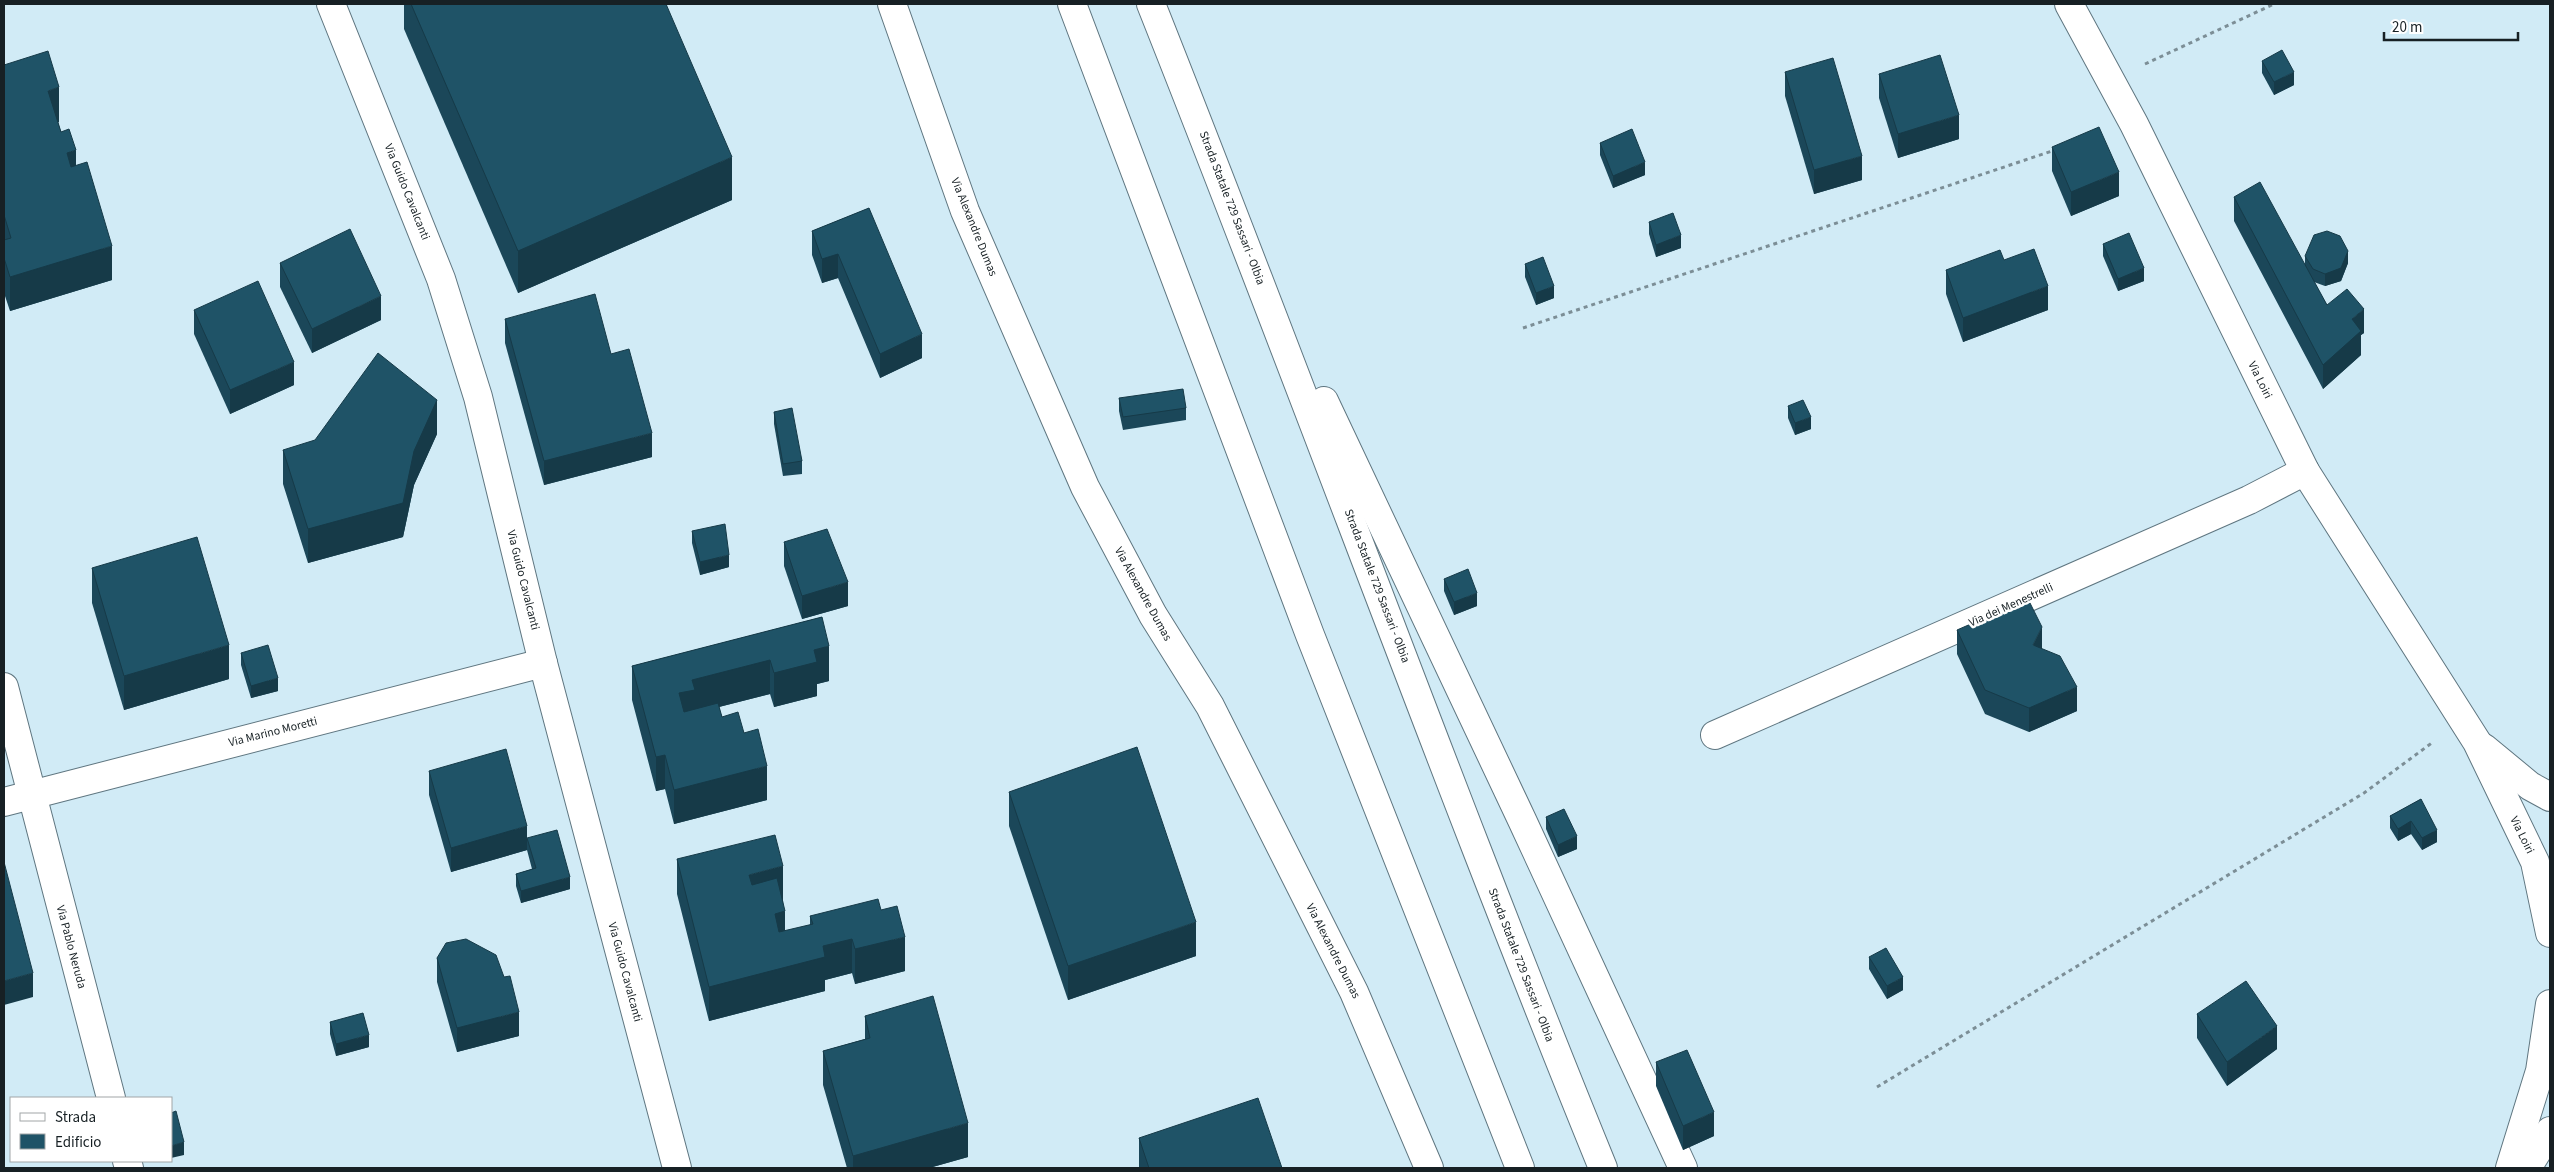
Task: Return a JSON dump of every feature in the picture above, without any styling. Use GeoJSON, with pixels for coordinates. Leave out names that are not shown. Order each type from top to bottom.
{"type":"FeatureCollection","features":[{"type":"Feature","properties":{"kind":"main road","name":"Via Guido Cavalcanti"},"geometry":{"type":"LineString","coordinates":[[331,4],[441,278],[478,396],[543,663],[677,1168]]}},
{"type":"Feature","properties":{"kind":"main road","name":"Via Alexandre Dumas"},"geometry":{"type":"LineString","coordinates":[[892,4],[965,211],[1085,488],[1153,615],[1210,706],[1354,992],[1430,1168]]}},
{"type":"Feature","properties":{"kind":"main road"},"geometry":{"type":"LineString","coordinates":[[1072,4],[1313,644],[1520,1168]]}},
{"type":"Feature","properties":{"kind":"main road","name":"Strada Statale 729 Sassari - Olbia"},"geometry":{"type":"LineString","coordinates":[[1151,4],[1246,242],[1461,812],[1603,1168]]}},
{"type":"Feature","properties":{"kind":"main road","name":"Via Loiri"},"geometry":{"type":"LineString","coordinates":[[2069,4],[2111,80],[2304,471],[2469,732],[2535,862],[2550,933]]}},
{"type":"Feature","properties":{"kind":"main road"},"geometry":{"type":"LineString","coordinates":[[1246,242],[1302,353],[1501,775],[1683,1168]]}},
{"type":"Feature","properties":{"kind":"main road","name":"Via dei Menestrelli"},"geometry":{"type":"LineString","coordinates":[[1715,735],[2249,500],[2304,471]]}},
{"type":"Feature","properties":{"kind":"main road","name":"Via Marino Moretti"},"geometry":{"type":"LineString","coordinates":[[4,802],[543,663]]}},
{"type":"Feature","properties":{"kind":"main road","name":"Via Pablo Neruda"},"geometry":{"type":"LineString","coordinates":[[4,687],[111,1097]]}},
{"type":"Feature","properties":{"kind":"main road","name":"Via Loiri"},"geometry":{"type":"LineString","coordinates":[[2469,732],[2530,786],[2550,797]]}},
{"type":"Feature","properties":{"kind":"main road"},"geometry":{"type":"LineString","coordinates":[[2510,1168],[2540,1071],[2550,1004]]}},
{"type":"Feature","properties":{"kind":"main road"},"geometry":{"type":"LineString","coordinates":[[2526,1168],[2550,1131]]}},
{"type":"Feature","properties":{"kind":"path"},"geometry":{"type":"LineString","coordinates":[[2111,80],[2274,4]]}},
{"type":"Feature","properties":{"kind":"path"},"geometry":{"type":"LineString","coordinates":[[1523,328],[2059,149]]}},
{"type":"Feature","properties":{"kind":"path"},"geometry":{"type":"LineString","coordinates":[[1877,1087],[2364,793],[2469,732]]}},
{"type":"Feature","properties":{"kind":"building"},"geometry":{"type":"Polygon","coordinates":[[[411,4],[666,4],[732,157],[518,251],[411,4]]]}},
{"type":"Feature","properties":{"kind":"building"},"geometry":{"type":"Polygon","coordinates":[[[2282,50],[2294,72],[2274,82],[2262,61],[2282,50]]]}},
{"type":"Feature","properties":{"kind":"building"},"geometry":{"type":"Polygon","coordinates":[[[48,51],[59,87],[48,91],[61,132],[69,129],[76,150],[67,153],[71,167],[87,162],[112,246],[10,277],[4,258],[4,240],[11,238],[4,215],[4,65],[48,51]]]}},
{"type":"Feature","properties":{"kind":"building"},"geometry":{"type":"Polygon","coordinates":[[[1940,55],[1959,115],[1898,134],[1879,74],[1940,55]]]}},
{"type":"Feature","properties":{"kind":"building"},"geometry":{"type":"Polygon","coordinates":[[[1833,58],[1862,156],[1814,170],[1785,72],[1833,58]]]}},
{"type":"Feature","properties":{"kind":"building"},"geometry":{"type":"Polygon","coordinates":[[[2099,127],[2119,172],[2071,192],[2052,147],[2099,127]]]}},
{"type":"Feature","properties":{"kind":"building"},"geometry":{"type":"Polygon","coordinates":[[[1632,129],[1645,162],[1613,176],[1600,143],[1632,129]]]}},
{"type":"Feature","properties":{"kind":"building"},"geometry":{"type":"Polygon","coordinates":[[[2260,182],[2327,305],[2347,289],[2364,309],[2352,319],[2361,331],[2323,365],[2234,197],[2260,182]]]}},
{"type":"Feature","properties":{"kind":"building"},"geometry":{"type":"Polygon","coordinates":[[[869,208],[922,334],[880,354],[838,254],[822,259],[812,231],[869,208]]]}},
{"type":"Feature","properties":{"kind":"building"},"geometry":{"type":"Polygon","coordinates":[[[1673,213],[1681,235],[1656,245],[1649,222],[1673,213]]]}},
{"type":"Feature","properties":{"kind":"building"},"geometry":{"type":"Polygon","coordinates":[[[350,229],[381,296],[312,329],[280,263],[350,229]]]}},
{"type":"Feature","properties":{"kind":"building"},"geometry":{"type":"Polygon","coordinates":[[[2327,231],[2340,236],[2348,251],[2341,268],[2325,274],[2313,269],[2305,256],[2314,235],[2327,231]]]}},
{"type":"Feature","properties":{"kind":"building"},"geometry":{"type":"Polygon","coordinates":[[[2129,233],[2144,268],[2118,279],[2103,244],[2129,233]]]}},
{"type":"Feature","properties":{"kind":"building"},"geometry":{"type":"Polygon","coordinates":[[[2034,249],[2048,286],[1963,318],[1946,270],[2000,250],[2004,260],[2034,249]]]}},
{"type":"Feature","properties":{"kind":"building"},"geometry":{"type":"Polygon","coordinates":[[[1543,257],[1554,286],[1536,293],[1525,264],[1543,257]]]}},
{"type":"Feature","properties":{"kind":"building"},"geometry":{"type":"Polygon","coordinates":[[[258,281],[294,362],[230,390],[194,310],[258,281]]]}},
{"type":"Feature","properties":{"kind":"building"},"geometry":{"type":"Polygon","coordinates":[[[595,294],[611,354],[629,349],[652,433],[544,461],[505,319],[595,294]]]}},
{"type":"Feature","properties":{"kind":"building"},"geometry":{"type":"Polygon","coordinates":[[[378,353],[437,400],[414,451],[403,503],[308,529],[283,450],[315,440],[378,353]]]}},
{"type":"Feature","properties":{"kind":"building"},"geometry":{"type":"Polygon","coordinates":[[[1183,389],[1186,408],[1123,417],[1119,398],[1183,389]]]}},
{"type":"Feature","properties":{"kind":"building"},"geometry":{"type":"Polygon","coordinates":[[[1803,400],[1811,417],[1795,423],[1788,406],[1803,400]]]}},
{"type":"Feature","properties":{"kind":"building"},"geometry":{"type":"Polygon","coordinates":[[[792,408],[802,461],[783,464],[774,412],[792,408]]]}},
{"type":"Feature","properties":{"kind":"building"},"geometry":{"type":"Polygon","coordinates":[[[725,524],[729,555],[700,562],[692,531],[725,524]]]}},
{"type":"Feature","properties":{"kind":"building"},"geometry":{"type":"Polygon","coordinates":[[[827,529],[848,582],[802,596],[784,542],[827,529]]]}},
{"type":"Feature","properties":{"kind":"building"},"geometry":{"type":"Polygon","coordinates":[[[197,537],[229,645],[124,676],[92,568],[197,537]]]}},
{"type":"Feature","properties":{"kind":"building"},"geometry":{"type":"Polygon","coordinates":[[[1468,569],[1477,593],[1454,602],[1444,579],[1468,569]]]}},
{"type":"Feature","properties":{"kind":"building"},"geometry":{"type":"Polygon","coordinates":[[[2028,599],[2042,627],[2033,645],[2060,656],[2077,687],[2029,708],[1985,690],[1957,630],[2028,599]]]}},
{"type":"Feature","properties":{"kind":"building"},"geometry":{"type":"Polygon","coordinates":[[[822,617],[829,646],[814,650],[817,662],[774,673],[770,660],[692,680],[695,690],[679,693],[684,712],[718,703],[722,717],[738,712],[744,733],[758,729],[767,766],[674,790],[665,755],[656,757],[632,666],[822,617]]]}},
{"type":"Feature","properties":{"kind":"building"},"geometry":{"type":"Polygon","coordinates":[[[268,645],[278,678],[251,686],[241,653],[268,645]]]}},
{"type":"Feature","properties":{"kind":"building"},"geometry":{"type":"Polygon","coordinates":[[[1137,747],[1196,922],[1068,966],[1009,792],[1137,747]]]}},
{"type":"Feature","properties":{"kind":"building"},"geometry":{"type":"Polygon","coordinates":[[[506,749],[527,826],[451,848],[429,771],[506,749]]]}},
{"type":"Feature","properties":{"kind":"building"},"geometry":{"type":"Polygon","coordinates":[[[2421,799],[2437,830],[2422,838],[2411,821],[2398,829],[2390,816],[2421,799]]]}},
{"type":"Feature","properties":{"kind":"building"},"geometry":{"type":"Polygon","coordinates":[[[1564,809],[1577,836],[1558,845],[1546,817],[1564,809]]]}},
{"type":"Feature","properties":{"kind":"building"},"geometry":{"type":"Polygon","coordinates":[[[557,830],[570,877],[521,891],[516,874],[536,868],[527,838],[557,830]]]}},
{"type":"Feature","properties":{"kind":"building"},"geometry":{"type":"Polygon","coordinates":[[[775,835],[783,866],[749,875],[752,885],[777,878],[785,911],[775,914],[779,932],[813,924],[810,916],[878,899],[881,910],[897,906],[905,937],[855,949],[852,939],[823,946],[825,957],[709,987],[677,859],[775,835]]]}},
{"type":"Feature","properties":{"kind":"building"},"geometry":{"type":"Polygon","coordinates":[[[4,862],[33,973],[4,981],[4,862]]]}},
{"type":"Feature","properties":{"kind":"building"},"geometry":{"type":"Polygon","coordinates":[[[466,939],[496,955],[504,977],[510,976],[519,1012],[457,1028],[437,958],[446,943],[466,939]]]}},
{"type":"Feature","properties":{"kind":"building"},"geometry":{"type":"Polygon","coordinates":[[[1886,948],[1903,977],[1887,986],[1869,957],[1886,948]]]}},
{"type":"Feature","properties":{"kind":"building"},"geometry":{"type":"Polygon","coordinates":[[[2246,981],[2277,1026],[2227,1062],[2197,1014],[2246,981]]]}},
{"type":"Feature","properties":{"kind":"building"},"geometry":{"type":"Polygon","coordinates":[[[933,996],[968,1123],[853,1156],[823,1051],[870,1038],[865,1016],[933,996]]]}},
{"type":"Feature","properties":{"kind":"building"},"geometry":{"type":"Polygon","coordinates":[[[363,1013],[369,1035],[336,1044],[330,1022],[363,1013]]]}},
{"type":"Feature","properties":{"kind":"building"},"geometry":{"type":"Polygon","coordinates":[[[1687,1050],[1714,1112],[1683,1126],[1656,1062],[1687,1050]]]}},
{"type":"Feature","properties":{"kind":"building"},"geometry":{"type":"Polygon","coordinates":[[[1258,1098],[1282,1168],[1149,1168],[1139,1138],[1258,1098]]]}},
{"type":"Feature","properties":{"kind":"building"},"geometry":{"type":"Polygon","coordinates":[[[176,1111],[184,1142],[172,1146],[172,1113],[176,1111]]]}}]}
